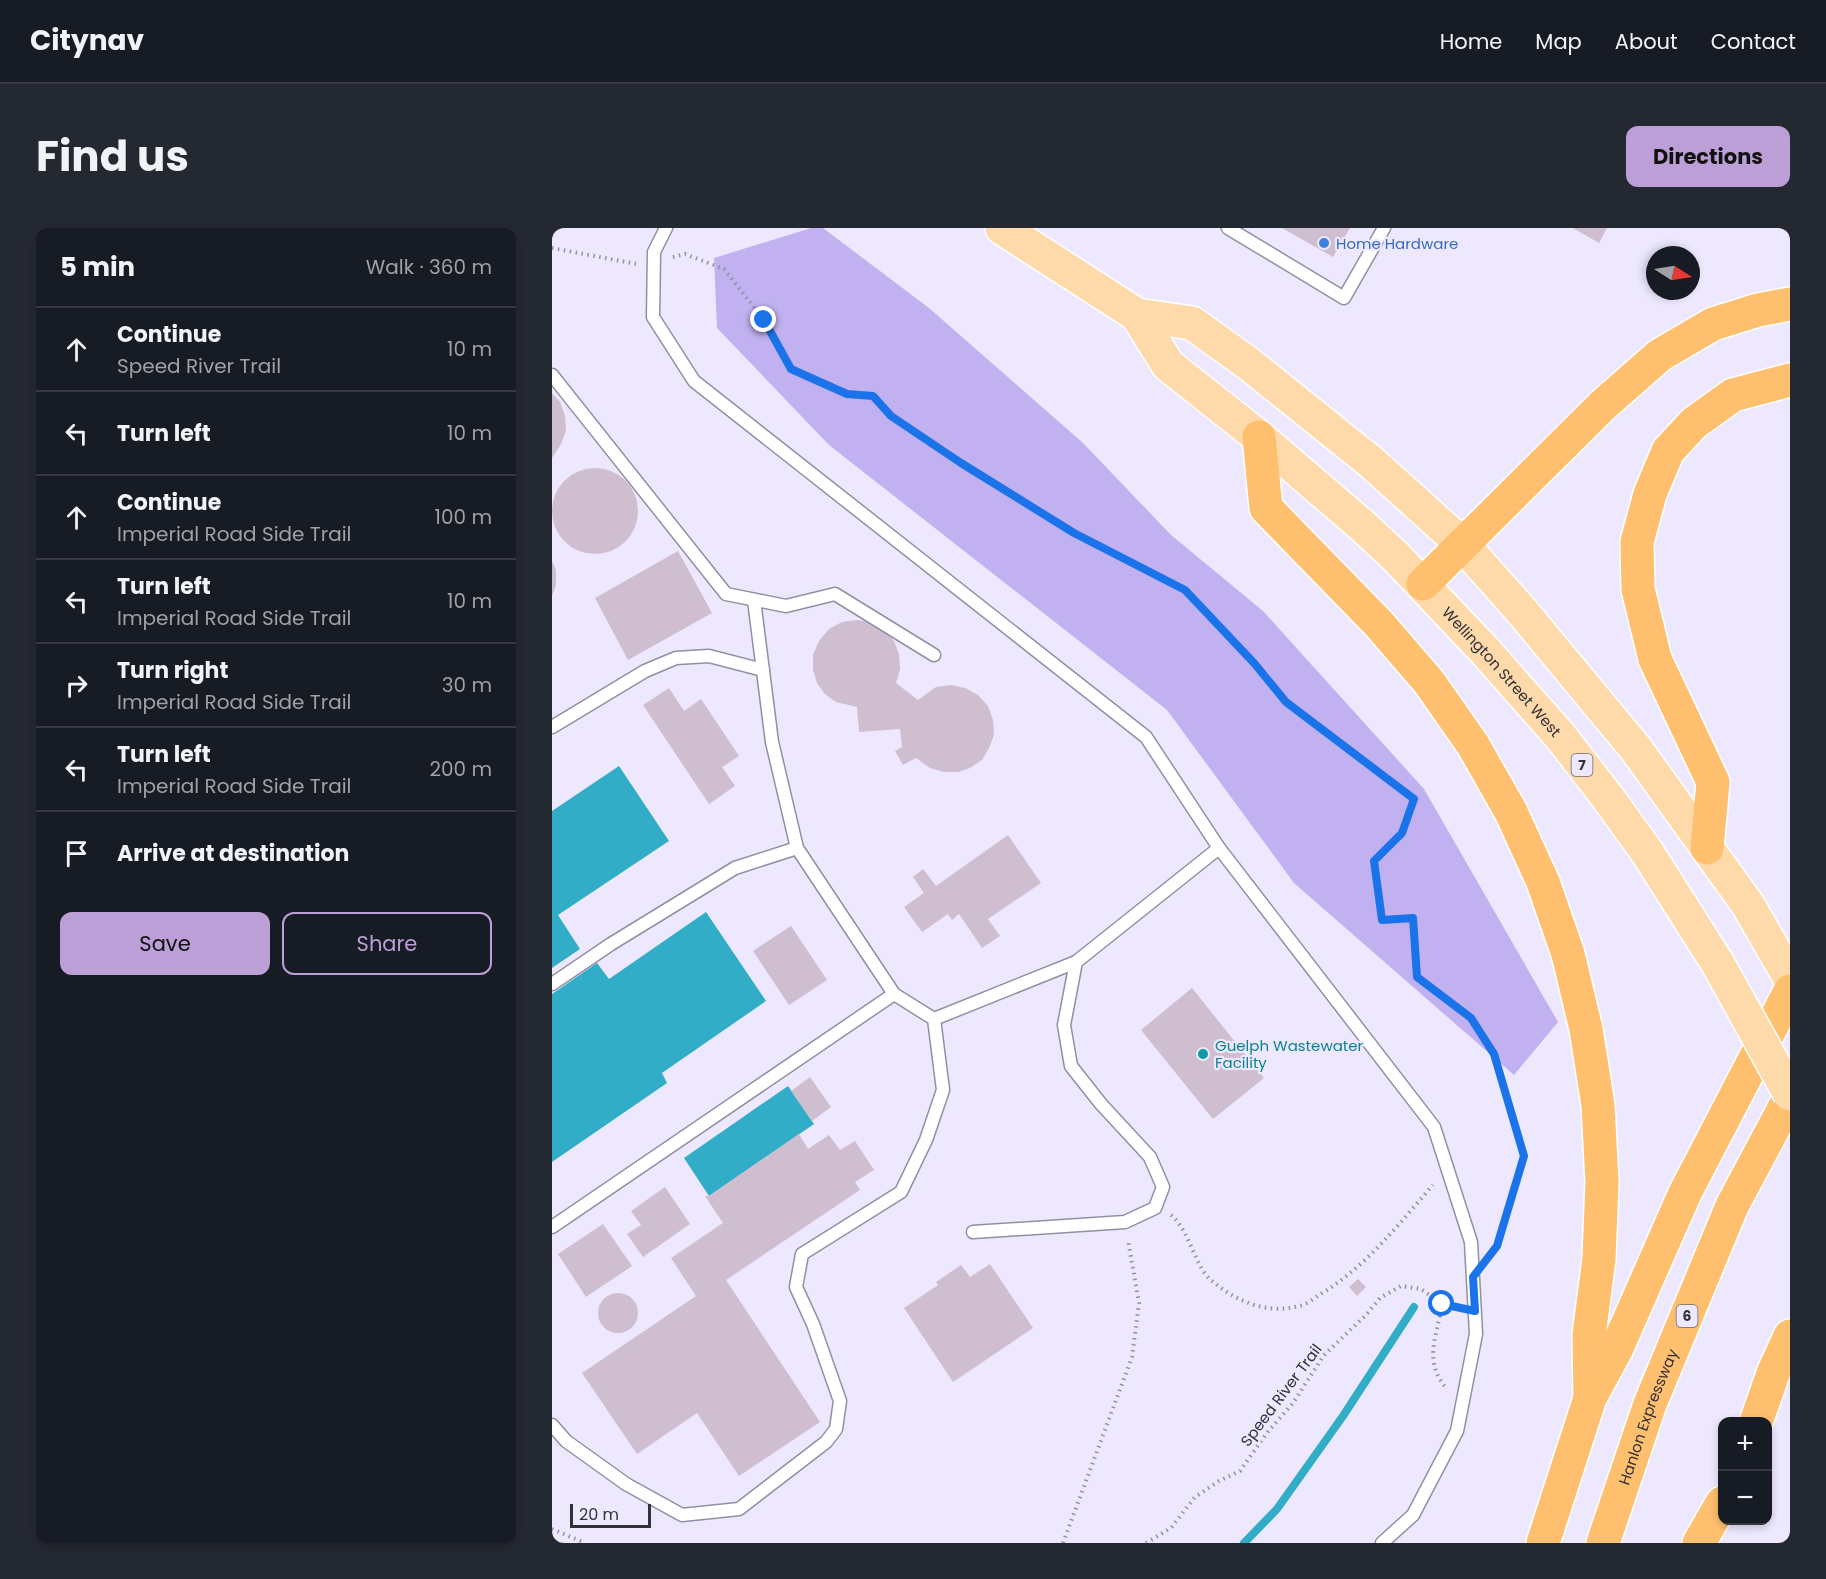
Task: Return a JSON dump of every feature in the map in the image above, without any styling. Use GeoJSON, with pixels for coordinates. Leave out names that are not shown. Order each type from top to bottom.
{"type":"FeatureCollection","features":[{"type":"Feature","properties":{"kind":"highway"},"geometry":{"type":"LineString","coordinates":[[1422,584],[1603,405],[1660,355],[1713,324],[1758,310],[1790,304]]}},
{"type":"Feature","properties":{"kind":"highway"},"geometry":{"type":"LineString","coordinates":[[1707,848],[1713,782],[1655,658],[1638,589],[1637,542],[1650,494],[1668,451],[1694,423],[1733,395],[1790,380]]}},
{"type":"Feature","properties":{"kind":"highway"},"geometry":{"type":"LineString","coordinates":[[1259,437],[1266,508],[1379,624],[1429,682],[1473,745],[1511,812],[1525,842],[1543,882],[1568,954],[1586,1029],[1598,1105],[1602,1182],[1599,1259],[1589,1335],[1590,1398]]}},
{"type":"Feature","properties":{"kind":"highway"},"geometry":{"type":"LineString","coordinates":[[1543,1543],[1590,1398],[1616,1350],[1685,1193],[1790,991]]}},
{"type":"Feature","properties":{"kind":"highway","name":"Hanlon Expressway"},"geometry":{"type":"LineString","coordinates":[[1603,1543],[1650,1404],[1732,1206],[1790,1096]]}},
{"type":"Feature","properties":{"kind":"highway"},"geometry":{"type":"LineString","coordinates":[[1758,1417],[1774,1371],[1790,1336]]}},
{"type":"Feature","properties":{"kind":"highway"},"geometry":{"type":"LineString","coordinates":[[1699,1543],[1718,1510]]}},
{"type":"Feature","properties":{"kind":"highway"},"geometry":{"type":"LineString","coordinates":[[1720,1543],[1724,1525]]}},
{"type":"Feature","properties":{"kind":"main road","name":"Wellington Street West"},"geometry":{"type":"LineString","coordinates":[[1002,228],[1137,315],[1168,365],[1259,437],[1365,528],[1486,652],[1561,737],[1647,852],[1718,964],[1790,1096]]}},
{"type":"Feature","properties":{"kind":"main road","name":"Wellington Street West"},"geometry":{"type":"LineString","coordinates":[[1137,315],[1192,322],[1249,364],[1371,462],[1463,545],[1520,609],[1636,749],[1748,905],[1790,978]]}},
{"type":"Feature","properties":{"kind":"lane"},"geometry":{"type":"LineString","coordinates":[[666,228],[654,252],[653,317],[694,381],[1146,737],[1219,848],[1434,1127],[1471,1242],[1476,1334],[1457,1431],[1413,1515],[1382,1543]]}},
{"type":"Feature","properties":{"kind":"lane"},"geometry":{"type":"LineString","coordinates":[[1228,228],[1344,298],[1384,228]]}},
{"type":"Feature","properties":{"kind":"lane"},"geometry":{"type":"LineString","coordinates":[[552,375],[726,594],[786,606],[835,594],[934,656]]}},
{"type":"Feature","properties":{"kind":"lane"},"geometry":{"type":"LineString","coordinates":[[754,600],[772,742],[797,848],[894,994],[934,1019]]}},
{"type":"Feature","properties":{"kind":"lane"},"geometry":{"type":"LineString","coordinates":[[552,727],[645,671],[676,658],[709,656],[763,670]]}},
{"type":"Feature","properties":{"kind":"lane"},"geometry":{"type":"LineString","coordinates":[[552,984],[611,944],[735,868],[797,848]]}},
{"type":"Feature","properties":{"kind":"lane"},"geometry":{"type":"LineString","coordinates":[[934,1019],[1076,962],[1219,848]]}},
{"type":"Feature","properties":{"kind":"lane"},"geometry":{"type":"LineString","coordinates":[[973,1232],[1125,1222],[1155,1208],[1157,1203],[1163,1187],[1150,1157],[1101,1104],[1071,1066],[1064,1025],[1076,962]]}},
{"type":"Feature","properties":{"kind":"lane"},"geometry":{"type":"LineString","coordinates":[[552,1227],[894,994]]}},
{"type":"Feature","properties":{"kind":"lane"},"geometry":{"type":"LineString","coordinates":[[552,1425],[566,1441],[626,1484],[682,1515],[739,1509],[826,1442],[837,1429],[840,1401],[813,1324],[796,1287],[801,1254],[901,1192],[926,1140],[943,1090],[934,1019]]}},
{"type":"Feature","properties":{"kind":"path"},"geometry":{"type":"LineString","coordinates":[[552,248],[634,265],[685,254],[724,270],[764,320],[791,369],[847,394],[873,396],[891,416],[961,463],[1074,533],[1185,590],[1254,663],[1286,702],[1414,799],[1402,833],[1374,861],[1382,920],[1413,918],[1417,977],[1471,1018],[1494,1054],[1524,1156],[1497,1246],[1473,1277]]}},
{"type":"Feature","properties":{"kind":"path"},"geometry":{"type":"LineString","coordinates":[[1157,1203],[1177,1220],[1209,1278],[1224,1290],[1240,1301],[1273,1309],[1300,1306],[1341,1282],[1384,1241],[1447,1169]]}},
{"type":"Feature","properties":{"kind":"path"},"geometry":{"type":"LineString","coordinates":[[1063,1543],[1132,1357],[1139,1303],[1125,1222]]}},
{"type":"Feature","properties":{"kind":"path","name":"Speed River Trail"},"geometry":{"type":"LineString","coordinates":[[1146,1543],[1171,1528],[1195,1497],[1240,1471],[1266,1434],[1293,1402],[1324,1355],[1366,1315],[1380,1298],[1401,1286],[1421,1289],[1442,1304],[1475,1311]]}},
{"type":"Feature","properties":{"kind":"path"},"geometry":{"type":"LineString","coordinates":[[1442,1304],[1432,1352],[1433,1369],[1451,1396],[1462,1405]]}},
{"type":"Feature","properties":{"kind":"path"},"geometry":{"type":"LineString","coordinates":[[552,1529],[585,1543]]}},
{"type":"Feature","properties":{"kind":"shaded area"},"geometry":{"type":"Polygon","coordinates":[[[811,228],[823,228],[929,308],[1083,443],[1171,535],[1263,611],[1424,789],[1558,1022],[1514,1075],[1294,883],[1167,710],[829,445],[717,328],[714,258],[811,228]]]}},
{"type":"Feature","properties":{"kind":"water"},"geometry":{"type":"Polygon","coordinates":[[[619,766],[669,841],[558,915],[580,949],[552,968],[552,811],[619,766]]]}},
{"type":"Feature","properties":{"kind":"water"},"geometry":{"type":"Polygon","coordinates":[[[706,912],[766,1001],[662,1073],[667,1083],[552,1162],[552,994],[597,963],[609,979],[706,912]]]}},
{"type":"Feature","properties":{"kind":"water"},"geometry":{"type":"Polygon","coordinates":[[[788,1086],[814,1124],[709,1196],[684,1158],[788,1086]]]}},
{"type":"Feature","properties":{"kind":"building","name":"Home Hardware"},"geometry":{"type":"Polygon","coordinates":[[[1282,228],[1350,228],[1333,257],[1282,228]]]}},
{"type":"Feature","properties":{"kind":"building"},"geometry":{"type":"Polygon","coordinates":[[[1573,228],[1607,228],[1599,243],[1573,228]]]}},
{"type":"Feature","properties":{"kind":"building"},"geometry":{"type":"Polygon","coordinates":[[[552,393],[560,402],[565,416],[566,431],[552,458],[552,393]]]}},
{"type":"Feature","properties":{"kind":"building"},"geometry":{"type":"Polygon","coordinates":[[[587,468],[603,468],[626,480],[635,494],[638,511],[635,528],[626,542],[603,554],[587,554],[571,547],[559,535],[552,519],[552,503],[559,487],[571,475],[587,468]]]}},
{"type":"Feature","properties":{"kind":"building"},"geometry":{"type":"Polygon","coordinates":[[[678,551],[712,613],[628,660],[595,598],[678,551]]]}},
{"type":"Feature","properties":{"kind":"building"},"geometry":{"type":"Polygon","coordinates":[[[552,561],[556,570],[556,585],[552,596],[552,561]]]}},
{"type":"Feature","properties":{"kind":"building"},"geometry":{"type":"Polygon","coordinates":[[[856,620],[871,622],[884,629],[894,641],[899,654],[900,669],[896,683],[918,700],[936,687],[951,685],[965,688],[978,695],[988,706],[993,720],[994,735],[982,760],[958,772],[944,772],[930,768],[916,758],[903,765],[895,751],[902,747],[900,729],[859,732],[857,707],[836,702],[825,694],[817,683],[813,670],[813,655],[819,641],[829,629],[842,622],[856,620]]]}},
{"type":"Feature","properties":{"kind":"building"},"geometry":{"type":"Polygon","coordinates":[[[669,688],[684,711],[701,699],[739,756],[722,767],[735,786],[709,804],[643,705],[669,688]]]}},
{"type":"Feature","properties":{"kind":"building"},"geometry":{"type":"Polygon","coordinates":[[[1008,835],[1041,883],[988,919],[1000,936],[982,948],[959,914],[952,920],[948,914],[922,932],[904,907],[924,893],[913,877],[923,869],[936,886],[1008,835]]]}},
{"type":"Feature","properties":{"kind":"building"},"geometry":{"type":"Polygon","coordinates":[[[791,926],[827,980],[789,1005],[753,951],[791,926]]]}},
{"type":"Feature","properties":{"kind":"building","name":"Guelph Wastewater Facility"},"geometry":{"type":"Polygon","coordinates":[[[1192,988],[1264,1078],[1213,1119],[1141,1030],[1192,988]]]}},
{"type":"Feature","properties":{"kind":"building"},"geometry":{"type":"Polygon","coordinates":[[[810,1077],[831,1107],[812,1121],[791,1091],[810,1077]]]}},
{"type":"Feature","properties":{"kind":"building"},"geometry":{"type":"Polygon","coordinates":[[[799,1134],[808,1149],[829,1135],[840,1150],[855,1141],[874,1170],[855,1182],[860,1190],[726,1280],[820,1422],[739,1476],[697,1413],[637,1454],[582,1373],[696,1296],[671,1258],[723,1223],[705,1196],[709,1196],[799,1134]]]}},
{"type":"Feature","properties":{"kind":"building"},"geometry":{"type":"Polygon","coordinates":[[[665,1187],[690,1224],[643,1257],[627,1234],[641,1225],[631,1211],[665,1187]]]}},
{"type":"Feature","properties":{"kind":"building"},"geometry":{"type":"Polygon","coordinates":[[[603,1224],[632,1266],[586,1297],[558,1254],[603,1224]]]}},
{"type":"Feature","properties":{"kind":"building"},"geometry":{"type":"Polygon","coordinates":[[[990,1264],[1033,1328],[953,1382],[904,1308],[938,1285],[936,1282],[961,1265],[970,1277],[990,1264]]]}},
{"type":"Feature","properties":{"kind":"building"},"geometry":{"type":"Polygon","coordinates":[[[1358,1279],[1366,1287],[1357,1296],[1349,1287],[1358,1279]]]}},
{"type":"Feature","properties":{"kind":"building"},"geometry":{"type":"Polygon","coordinates":[[[618,1293],[632,1299],[638,1313],[632,1327],[618,1333],[604,1327],[598,1313],[604,1299],[618,1293]]]}},
{"type":"Feature","properties":{"kind":"waterway"},"geometry":{"type":"LineString","coordinates":[[1244,1543],[1277,1509],[1343,1416],[1414,1307]]}},
{"type":"Feature","properties":{"kind":"place","name":"Home Hardware"},"geometry":{"type":"Point","coordinates":[1324,243]}},
{"type":"Feature","properties":{"kind":"place","name":"Guelph Wastewater Facility"},"geometry":{"type":"Point","coordinates":[1203,1054]}},
{"type":"Feature","properties":{"kind":"route"},"geometry":{"type":"LineString","coordinates":[[764,320],[791,369],[847,394],[873,396],[891,416],[961,463],[1074,533],[1185,590],[1254,663],[1286,702],[1414,799],[1402,833],[1374,861],[1382,920],[1413,918],[1417,977],[1471,1018],[1494,1054],[1524,1156],[1497,1246],[1473,1277],[1475,1311],[1442,1304]]}}]}
